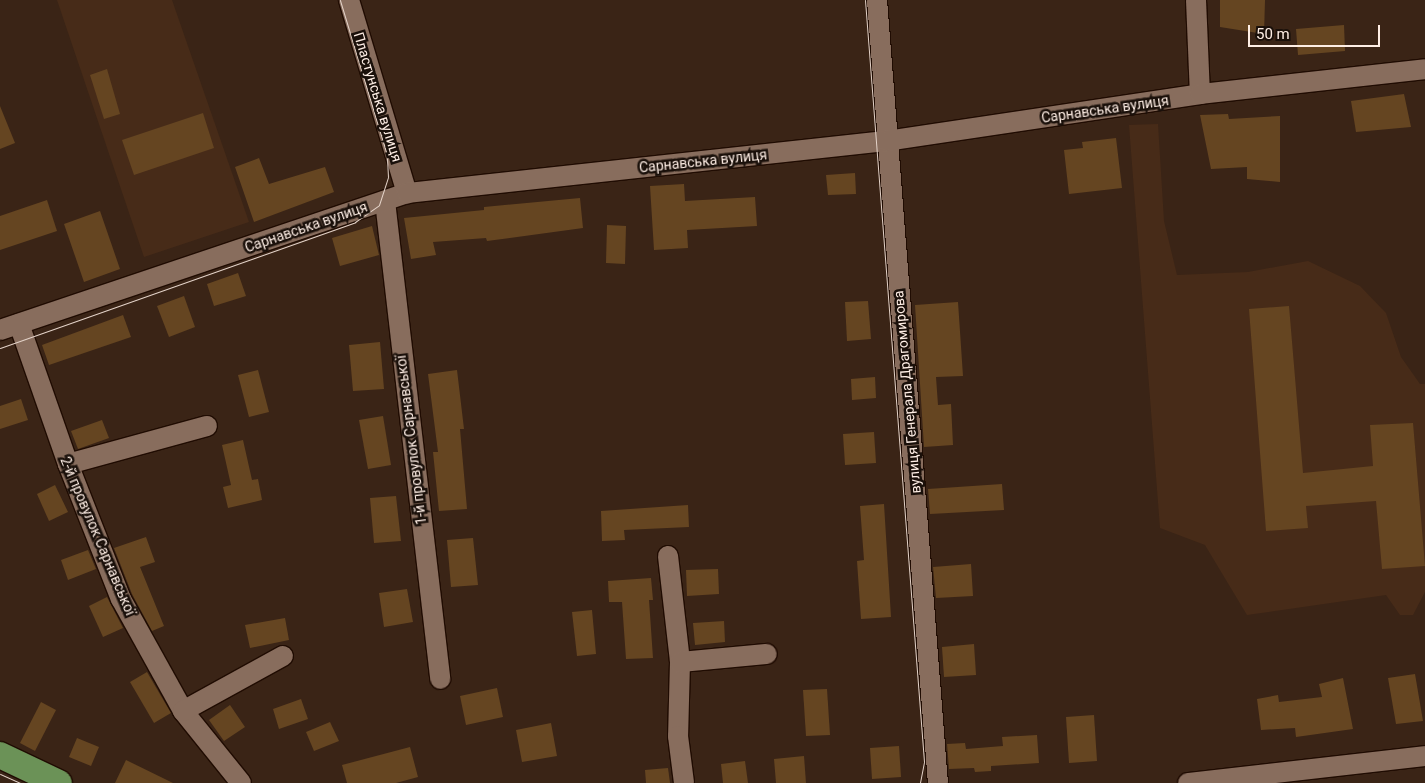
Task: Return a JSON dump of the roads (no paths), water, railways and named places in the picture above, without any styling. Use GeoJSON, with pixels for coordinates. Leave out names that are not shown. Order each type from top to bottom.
{"type":"FeatureCollection","features":[{"type":"Feature","properties":{"kind":"main road"},"geometry":{"type":"LineString","coordinates":[[0,755],[59,783]]}},
{"type":"Feature","properties":{"kind":"street","name":"Пластунська вулиця"},"geometry":{"type":"LineString","coordinates":[[349,0],[407,193]]}},
{"type":"Feature","properties":{"kind":"street","name":"вулиця Генерала Драгомирова"},"geometry":{"type":"LineString","coordinates":[[877,0],[938,783]]}},
{"type":"Feature","properties":{"kind":"street"},"geometry":{"type":"LineString","coordinates":[[1196,0],[1200,94]]}},
{"type":"Feature","properties":{"kind":"street","name":"Сарнавська вулиця"},"geometry":{"type":"LineString","coordinates":[[9,327],[407,193],[887,141],[1200,94],[1425,69]]}},
{"type":"Feature","properties":{"kind":"street","name":"1-й провулок Сарнавської"},"geometry":{"type":"LineString","coordinates":[[385,201],[440,679]]}},
{"type":"Feature","properties":{"kind":"street","name":"2-й провулок Сарнавської"},"geometry":{"type":"LineString","coordinates":[[9,327],[68,464],[122,599],[183,711],[241,783]]}},
{"type":"Feature","properties":{"kind":"street"},"geometry":{"type":"LineString","coordinates":[[68,464],[207,426]]}},
{"type":"Feature","properties":{"kind":"street"},"geometry":{"type":"LineString","coordinates":[[668,556],[680,662],[678,736],[684,783]]}},
{"type":"Feature","properties":{"kind":"street"},"geometry":{"type":"LineString","coordinates":[[680,662],[767,654]]}},
{"type":"Feature","properties":{"kind":"street"},"geometry":{"type":"LineString","coordinates":[[183,711],[283,656]]}},
{"type":"Feature","properties":{"kind":"street"},"geometry":{"type":"LineString","coordinates":[[1188,783],[1425,756]]}},
{"type":"Feature","properties":{"kind":"tram line"},"geometry":{"type":"LineString","coordinates":[[0,348],[355,222],[379,205],[388,177],[387,155],[340,0]]}},
{"type":"Feature","properties":{"kind":"tram line"},"geometry":{"type":"LineString","coordinates":[[865,0],[924,762],[920,783]]}},
{"type":"Feature","properties":{"kind":"tram line"},"geometry":{"type":"LineString","coordinates":[[0,774],[20,783]]}}]}
